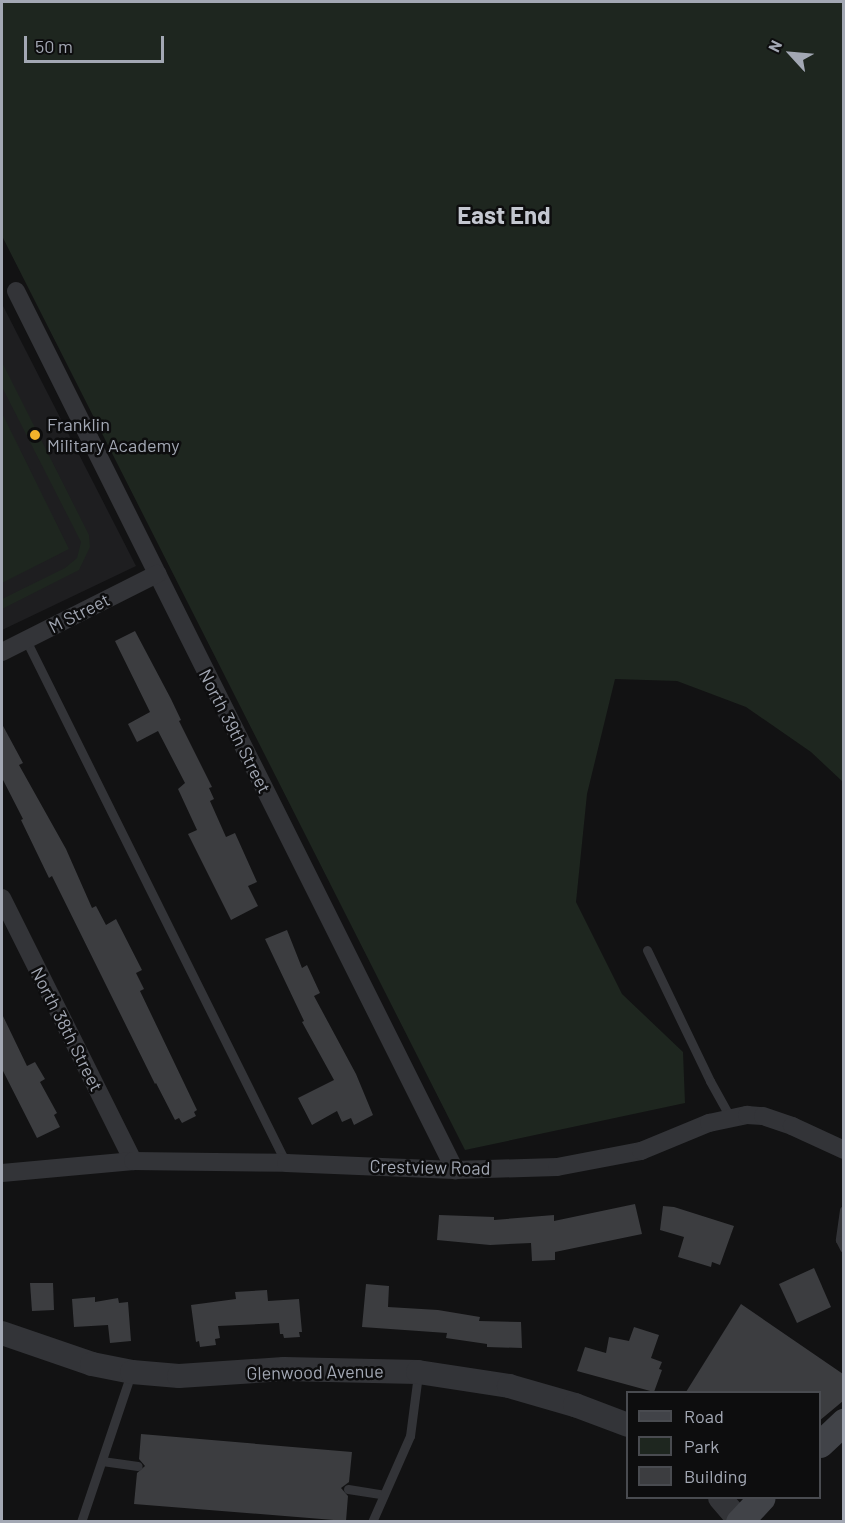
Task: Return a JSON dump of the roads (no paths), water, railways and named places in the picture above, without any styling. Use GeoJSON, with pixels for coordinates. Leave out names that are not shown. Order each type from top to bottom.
{"type":"FeatureCollection","features":[{"type":"Feature","properties":{"kind":"main road"},"geometry":{"type":"LineString","coordinates":[[821,1442],[843,1422]]}},
{"type":"Feature","properties":{"kind":"main road"},"geometry":{"type":"LineString","coordinates":[[739,1521],[759,1499]]}},
{"type":"Feature","properties":{"kind":"street","name":"North 39th Street"},"geometry":{"type":"LineString","coordinates":[[16,291],[455,1170]]}},
{"type":"Feature","properties":{"kind":"street","name":"M Street"},"geometry":{"type":"LineString","coordinates":[[2,652],[157,574]]}},
{"type":"Feature","properties":{"kind":"street","name":"North 38th Street"},"geometry":{"type":"LineString","coordinates":[[2,898],[133,1161]]}},
{"type":"Feature","properties":{"kind":"street","name":"Crestview Road"},"geometry":{"type":"LineString","coordinates":[[2,1173],[133,1161],[286,1162],[455,1170],[557,1167],[589,1163],[641,1151],[730,1117],[763,1116],[792,1126],[843,1150]]}},
{"type":"Feature","properties":{"kind":"street","name":"Glenwood Avenue"},"geometry":{"type":"LineString","coordinates":[[2,1333],[93,1364],[132,1372],[179,1376],[284,1369],[418,1372],[509,1386],[575,1405],[626,1425]]}},
{"type":"Feature","properties":{"kind":"street"},"geometry":{"type":"LineString","coordinates":[[722,1499],[739,1521]]}},
{"type":"Feature","properties":{"kind":"lane"},"geometry":{"type":"LineString","coordinates":[[26,640],[286,1162]]}},
{"type":"Feature","properties":{"kind":"lane"},"geometry":{"type":"LineString","coordinates":[[647,950],[710,1081],[730,1117]]}},
{"type":"Feature","properties":{"kind":"lane"},"geometry":{"type":"LineString","coordinates":[[843,1210],[840,1240],[843,1248]]}},
{"type":"Feature","properties":{"kind":"lane"},"geometry":{"type":"LineString","coordinates":[[81,1521],[132,1372]]}},
{"type":"Feature","properties":{"kind":"lane"},"geometry":{"type":"LineString","coordinates":[[372,1521],[410,1436],[418,1372]]}},
{"type":"Feature","properties":{"kind":"lane"},"geometry":{"type":"LineString","coordinates":[[102,1461],[138,1466]]}},
{"type":"Feature","properties":{"kind":"lane"},"geometry":{"type":"LineString","coordinates":[[348,1489],[384,1495]]}},
{"type":"Feature","properties":{"kind":"place","name":"Franklin Military Academy"},"geometry":{"type":"Point","coordinates":[35,435]}},
{"type":"Feature","properties":{"kind":"district","name":"East End"},"geometry":{"type":"Point","coordinates":[504,215]}}]}
